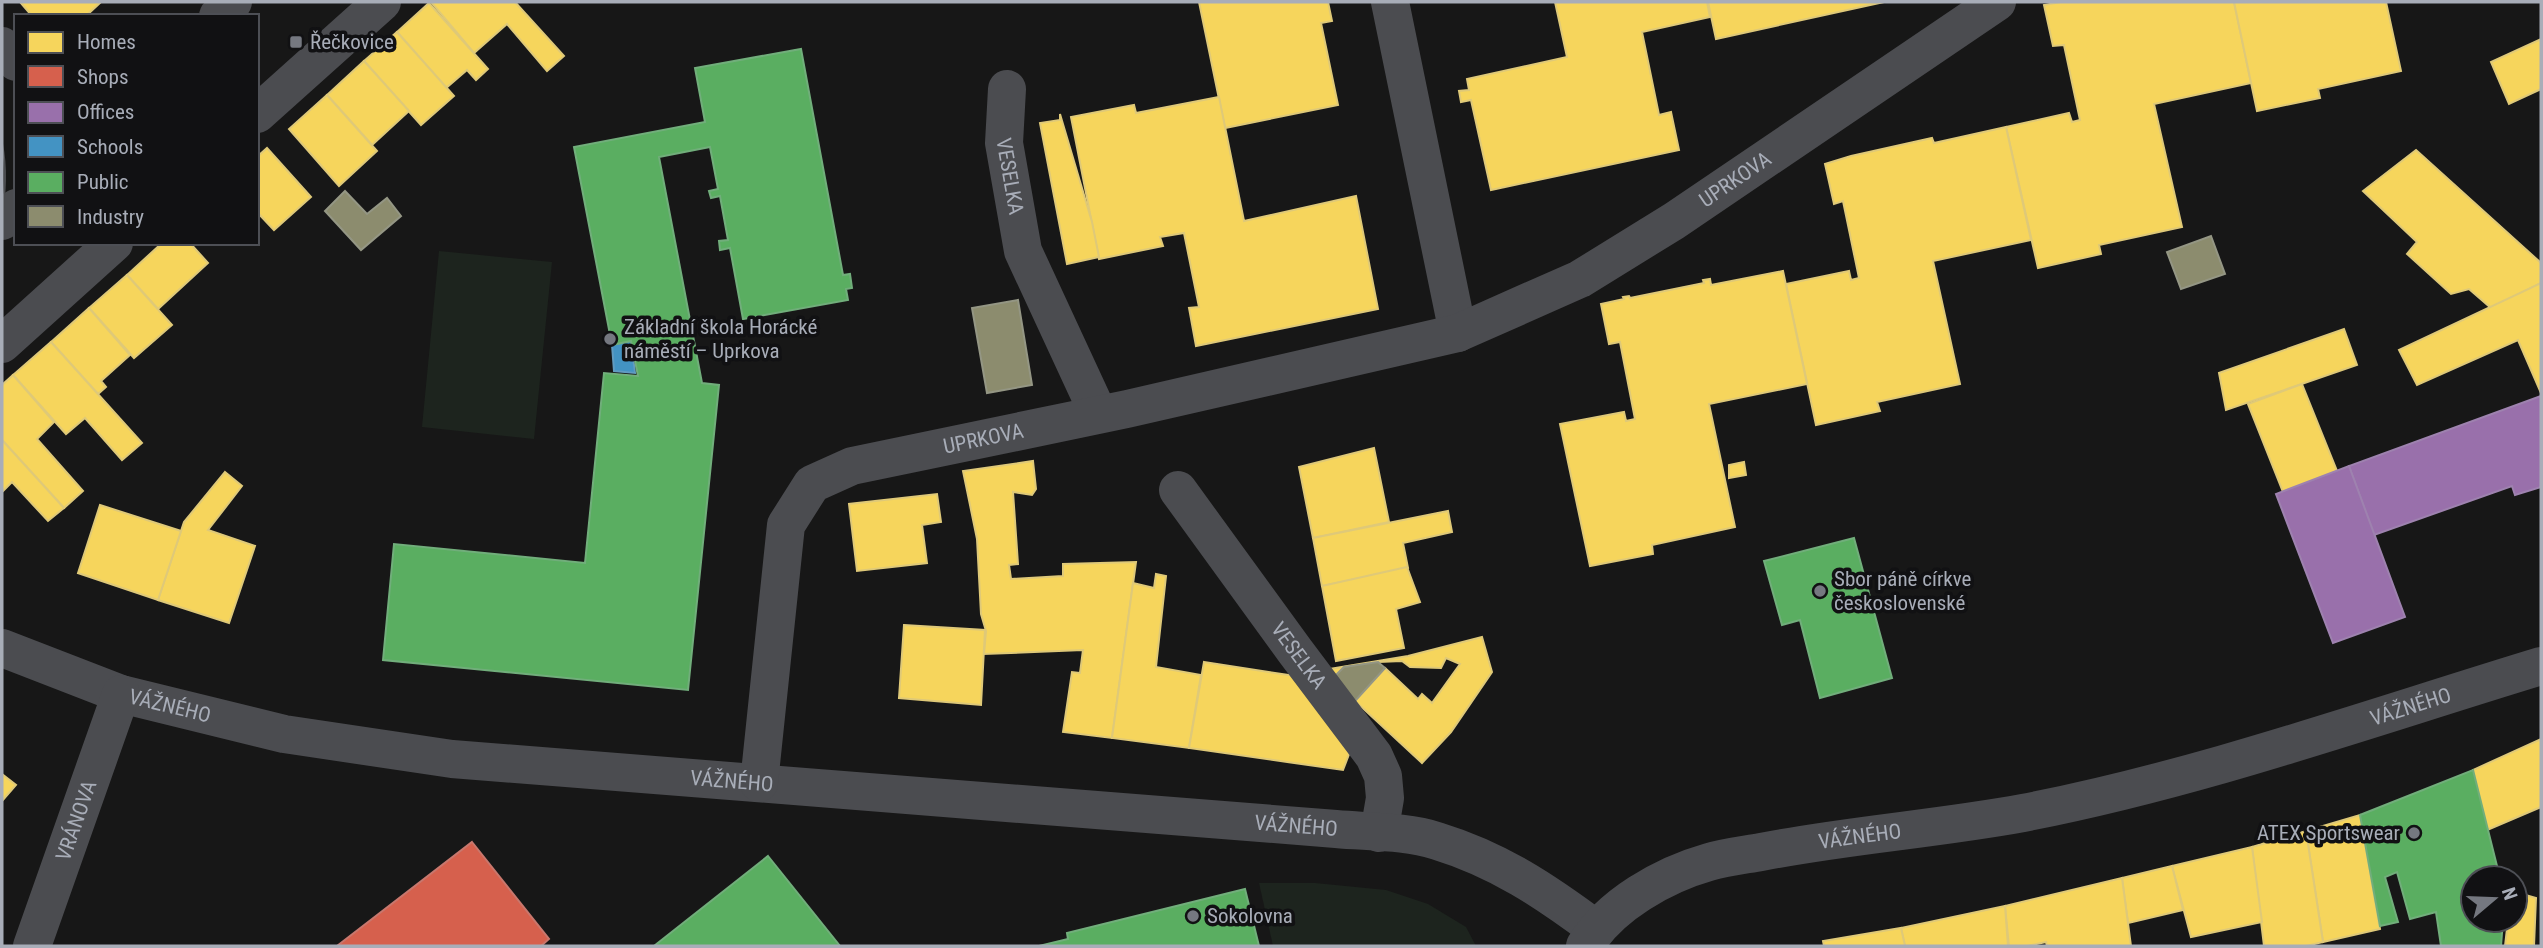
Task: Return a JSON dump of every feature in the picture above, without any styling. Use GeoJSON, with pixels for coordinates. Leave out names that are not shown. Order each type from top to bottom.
{"type":"FeatureCollection","features":[{"type":"Feature","properties":{"kind":"street"},"geometry":{"type":"LineString","coordinates":[[220,14],[233,2]]}},
{"type":"Feature","properties":{"kind":"street"},"geometry":{"type":"LineString","coordinates":[[259,112],[382,2]]}},
{"type":"Feature","properties":{"kind":"street"},"geometry":{"type":"LineString","coordinates":[[1390,2],[1458,333]]}},
{"type":"Feature","properties":{"kind":"street","name":"UPRKOVA"},"geometry":{"type":"LineString","coordinates":[[759,783],[786,525],[813,484],[852,466],[1165,400],[1458,333],[1592,272],[1674,221],[1997,2]]}},
{"type":"Feature","properties":{"kind":"street"},"geometry":{"type":"LineString","coordinates":[[2,46],[14,60]]}},
{"type":"Feature","properties":{"kind":"street","name":"VESELKA"},"geometry":{"type":"LineString","coordinates":[[1007,89],[1004,143],[1023,251],[1098,413]]}},
{"type":"Feature","properties":{"kind":"street"},"geometry":{"type":"LineString","coordinates":[[2,344],[112,245]]}},
{"type":"Feature","properties":{"kind":"street","name":"VESELKA"},"geometry":{"type":"LineString","coordinates":[[1178,490],[1374,756],[1383,776],[1385,798],[1379,834]]}},
{"type":"Feature","properties":{"kind":"street","name":"VÁŽNÉHO"},"geometry":{"type":"LineString","coordinates":[[2,648],[121,694],[284,734],[452,759],[1436,840],[1488,860],[1531,882],[1590,938],[1630,901],[1665,880],[1708,862],[1815,841],[2022,813],[2143,785],[2196,772],[2541,666]]}},
{"type":"Feature","properties":{"kind":"street","name":"VRÁNOVA"},"geometry":{"type":"LineString","coordinates":[[32,946],[121,694]]}},
{"type":"Feature","properties":{"kind":"shaded area"},"geometry":{"type":"Polygon","coordinates":[[[439,251],[552,262],[534,439],[422,427],[439,251]]]}},
{"type":"Feature","properties":{"kind":"shaded area"},"geometry":{"type":"Polygon","coordinates":[[[1259,883],[1315,883],[1386,890],[1428,904],[1466,927],[1476,946],[1273,946],[1259,883]]]}},
{"type":"Feature","properties":{"kind":"building: Homes"},"geometry":{"type":"Polygon","coordinates":[[[20,2],[101,2],[88,14],[30,14],[20,2]]]}},
{"type":"Feature","properties":{"kind":"building: Homes"},"geometry":{"type":"Polygon","coordinates":[[[431,2],[515,2],[564,56],[547,71],[507,24],[474,53],[431,2]]]}},
{"type":"Feature","properties":{"kind":"building: Homes"},"geometry":{"type":"Polygon","coordinates":[[[1199,2],[1328,2],[1332,21],[1321,23],[1338,105],[1225,128],[1199,2]]]}},
{"type":"Feature","properties":{"kind":"building: Homes"},"geometry":{"type":"Polygon","coordinates":[[[1555,2],[1707,2],[1710,17],[1642,32],[1659,115],[1671,112],[1679,150],[1491,190],[1471,100],[1461,102],[1459,91],[1469,90],[1467,79],[1567,57],[1555,2]]]}},
{"type":"Feature","properties":{"kind":"building: Homes"},"geometry":{"type":"Polygon","coordinates":[[[1708,2],[1884,2],[1716,39],[1708,2]]]}},
{"type":"Feature","properties":{"kind":"building: Homes"},"geometry":{"type":"Polygon","coordinates":[[[2061,2],[2234,2],[2251,83],[2154,104],[2182,227],[2099,245],[2101,254],[2038,268],[2006,127],[2069,113],[2072,122],[2080,120],[2064,45],[2053,46],[2044,5],[2061,2]]]}},
{"type":"Feature","properties":{"kind":"building: Homes"},"geometry":{"type":"Polygon","coordinates":[[[2234,2],[2386,2],[2401,71],[2318,89],[2320,98],[2257,111],[2234,2]]]}},
{"type":"Feature","properties":{"kind":"building: Homes"},"geometry":{"type":"Polygon","coordinates":[[[429,3],[488,69],[476,80],[467,70],[446,88],[397,32],[429,3]]]}},
{"type":"Feature","properties":{"kind":"building: Homes"},"geometry":{"type":"Polygon","coordinates":[[[397,32],[454,96],[421,125],[364,61],[397,32]]]}},
{"type":"Feature","properties":{"kind":"building: Homes"},"geometry":{"type":"Polygon","coordinates":[[[2541,39],[2541,89],[2509,104],[2491,62],[2541,39]]]}},
{"type":"Feature","properties":{"kind":"building: Homes"},"geometry":{"type":"Polygon","coordinates":[[[364,61],[409,111],[372,145],[327,95],[364,61]]]}},
{"type":"Feature","properties":{"kind":"building: Homes"},"geometry":{"type":"Polygon","coordinates":[[[327,95],[377,151],[339,186],[289,129],[327,95]]]}},
{"type":"Feature","properties":{"kind":"building: Homes"},"geometry":{"type":"Polygon","coordinates":[[[1219,97],[1244,221],[1356,196],[1378,309],[1196,346],[1189,308],[1199,307],[1184,233],[1160,237],[1163,246],[1099,259],[1071,117],[1134,105],[1136,113],[1219,97]]]}},
{"type":"Feature","properties":{"kind":"building: Homes"},"geometry":{"type":"Polygon","coordinates":[[[1060,114],[1092,222],[1099,257],[1067,264],[1040,123],[1060,120],[1060,114]]]}},
{"type":"Feature","properties":{"kind":"building: Homes"},"geometry":{"type":"Polygon","coordinates":[[[2006,127],[2031,240],[1933,261],[1960,384],[1877,402],[1880,411],[1816,425],[1786,284],[1849,271],[1851,280],[1859,278],[1843,201],[1834,204],[1825,164],[1932,138],[1934,143],[2006,127]]]}},
{"type":"Feature","properties":{"kind":"building: Homes"},"geometry":{"type":"Polygon","coordinates":[[[267,148],[311,197],[274,230],[259,214],[259,155],[267,148]]]}},
{"type":"Feature","properties":{"kind":"building: Homes"},"geometry":{"type":"Polygon","coordinates":[[[2416,150],[2541,263],[2541,283],[2491,308],[2469,289],[2451,294],[2407,254],[2417,242],[2363,191],[2416,150]]]}},
{"type":"Feature","properties":{"kind":"building: Homes"},"geometry":{"type":"Polygon","coordinates":[[[160,245],[192,245],[208,263],[158,309],[127,275],[160,245]]]}},
{"type":"Feature","properties":{"kind":"building: Homes"},"geometry":{"type":"Polygon","coordinates":[[[1783,271],[1807,384],[1709,404],[1735,527],[1652,545],[1653,554],[1590,566],[1560,424],[1624,412],[1626,421],[1635,419],[1620,342],[1609,344],[1601,304],[1624,299],[1623,297],[1630,298],[1704,283],[1703,280],[1710,279],[1711,285],[1783,271]]]}},
{"type":"Feature","properties":{"kind":"building: Homes"},"geometry":{"type":"Polygon","coordinates":[[[127,275],[172,325],[134,358],[89,308],[127,275]]]}},
{"type":"Feature","properties":{"kind":"building: Homes"},"geometry":{"type":"Polygon","coordinates":[[[2541,283],[2541,393],[2518,340],[2417,385],[2399,350],[2541,283]]]}},
{"type":"Feature","properties":{"kind":"building: Homes"},"geometry":{"type":"Polygon","coordinates":[[[89,308],[130,355],[101,381],[106,387],[98,394],[51,342],[89,308]]]}},
{"type":"Feature","properties":{"kind":"building: Homes"},"geometry":{"type":"Polygon","coordinates":[[[2344,329],[2357,365],[2226,410],[2219,373],[2344,329]]]}},
{"type":"Feature","properties":{"kind":"building: Homes"},"geometry":{"type":"Polygon","coordinates":[[[51,342],[142,443],[122,460],[85,418],[66,434],[13,375],[51,342]]]}},
{"type":"Feature","properties":{"kind":"building: Homes"},"geometry":{"type":"Polygon","coordinates":[[[13,375],[54,422],[37,439],[83,491],[64,508],[2,440],[2,385],[13,375]]]}},
{"type":"Feature","properties":{"kind":"building: Homes"},"geometry":{"type":"Polygon","coordinates":[[[2302,384],[2337,471],[2283,492],[2248,404],[2302,384]]]}},
{"type":"Feature","properties":{"kind":"building: Homes"},"geometry":{"type":"Polygon","coordinates":[[[2,440],[64,508],[48,521],[12,482],[2,492],[2,440]]]}},
{"type":"Feature","properties":{"kind":"building: Homes"},"geometry":{"type":"Polygon","coordinates":[[[1374,448],[1389,522],[1313,538],[1299,467],[1374,448]]]}},
{"type":"Feature","properties":{"kind":"building: Homes"},"geometry":{"type":"Polygon","coordinates":[[[1033,461],[1036,489],[1032,495],[1013,492],[1018,564],[1009,565],[1011,579],[1063,576],[1063,564],[1136,562],[1112,738],[1063,732],[1072,672],[1080,673],[1083,650],[984,654],[986,631],[981,614],[977,539],[963,471],[1033,461]]]}},
{"type":"Feature","properties":{"kind":"building: Homes"},"geometry":{"type":"Polygon","coordinates":[[[1744,462],[1746,475],[1729,478],[1729,465],[1744,462]]]}},
{"type":"Feature","properties":{"kind":"building: Homes"},"geometry":{"type":"Polygon","coordinates":[[[225,472],[242,486],[208,530],[255,546],[229,623],[158,600],[184,522],[225,472]]]}},
{"type":"Feature","properties":{"kind":"building: Homes"},"geometry":{"type":"Polygon","coordinates":[[[937,494],[941,522],[922,525],[927,563],[857,571],[849,504],[937,494]]]}},
{"type":"Feature","properties":{"kind":"building: Homes"},"geometry":{"type":"Polygon","coordinates":[[[100,505],[181,531],[158,600],[78,573],[100,505]]]}},
{"type":"Feature","properties":{"kind":"building: Homes"},"geometry":{"type":"Polygon","coordinates":[[[1448,511],[1452,532],[1403,543],[1408,568],[1322,586],[1313,538],[1448,511]]]}},
{"type":"Feature","properties":{"kind":"building: Homes"},"geometry":{"type":"Polygon","coordinates":[[[1407,567],[1420,602],[1396,609],[1404,648],[1336,661],[1322,586],[1407,567]]]}},
{"type":"Feature","properties":{"kind":"building: Homes"},"geometry":{"type":"Polygon","coordinates":[[[1156,574],[1166,576],[1156,667],[1201,675],[1189,748],[1112,738],[1133,583],[1154,588],[1156,574]]]}},
{"type":"Feature","properties":{"kind":"building: Homes"},"geometry":{"type":"Polygon","coordinates":[[[904,625],[985,630],[981,705],[899,698],[904,625]]]}},
{"type":"Feature","properties":{"kind":"building: Homes"},"geometry":{"type":"Polygon","coordinates":[[[1482,637],[1492,672],[1451,732],[1422,763],[1355,701],[1385,668],[1418,699],[1422,694],[1432,703],[1460,664],[1446,658],[1441,668],[1410,667],[1402,661],[1378,662],[1344,667],[1333,678],[1324,670],[1408,656],[1482,637]]]}},
{"type":"Feature","properties":{"kind":"building: Homes"},"geometry":{"type":"Polygon","coordinates":[[[1204,662],[1295,676],[1351,749],[1343,770],[1189,748],[1204,662]]]}},
{"type":"Feature","properties":{"kind":"building: Homes"},"geometry":{"type":"Polygon","coordinates":[[[2541,739],[2541,807],[2487,830],[2473,770],[2541,739]]]}},
{"type":"Feature","properties":{"kind":"building: Homes"},"geometry":{"type":"Polygon","coordinates":[[[2,774],[16,785],[2,801],[2,774]]]}},
{"type":"Feature","properties":{"kind":"building: Homes"},"geometry":{"type":"Polygon","coordinates":[[[2360,815],[2380,929],[2323,942],[2306,831],[2360,815]]]}},
{"type":"Feature","properties":{"kind":"building: Homes"},"geometry":{"type":"Polygon","coordinates":[[[2306,831],[2323,942],[2306,946],[2264,946],[2252,847],[2306,831]]]}},
{"type":"Feature","properties":{"kind":"building: Homes"},"geometry":{"type":"Polygon","coordinates":[[[2252,847],[2262,922],[2191,937],[2172,866],[2252,847]]]}},
{"type":"Feature","properties":{"kind":"building: Homes"},"geometry":{"type":"Polygon","coordinates":[[[2172,866],[2183,910],[2128,923],[2122,878],[2172,866]]]}},
{"type":"Feature","properties":{"kind":"building: Homes"},"geometry":{"type":"Polygon","coordinates":[[[2122,878],[2131,946],[2047,946],[2046,942],[2009,946],[2005,906],[2122,878]]]}},
{"type":"Feature","properties":{"kind":"building: Homes"},"geometry":{"type":"Polygon","coordinates":[[[2529,896],[2536,898],[2534,946],[2505,946],[2506,934],[2529,934],[2529,896]]]}},
{"type":"Feature","properties":{"kind":"building: Homes"},"geometry":{"type":"Polygon","coordinates":[[[2005,906],[2008,946],[1905,946],[1901,928],[2005,906]]]}},
{"type":"Feature","properties":{"kind":"building: Homes"},"geometry":{"type":"Polygon","coordinates":[[[1901,928],[1905,946],[1824,946],[1823,941],[1901,928]]]}},
{"type":"Feature","properties":{"kind":"building: Shops"},"geometry":{"type":"Polygon","coordinates":[[[472,842],[549,939],[541,946],[337,946],[472,842]]]}},
{"type":"Feature","properties":{"kind":"building: Offices"},"geometry":{"type":"Polygon","coordinates":[[[2541,396],[2541,487],[2515,495],[2512,486],[2374,535],[2349,466],[2541,396]]]}},
{"type":"Feature","properties":{"kind":"building: Offices"},"geometry":{"type":"Polygon","coordinates":[[[2349,466],[2405,617],[2333,643],[2276,494],[2349,466]]]}},
{"type":"Feature","properties":{"kind":"building: Schools"},"geometry":{"type":"Polygon","coordinates":[[[631,341],[635,373],[614,371],[612,345],[631,341]]]}},
{"type":"Feature","properties":{"kind":"building: Public"},"geometry":{"type":"Polygon","coordinates":[[[801,49],[843,275],[850,274],[852,288],[846,289],[848,300],[743,319],[730,248],[720,250],[719,241],[728,240],[720,196],[711,198],[709,191],[718,189],[710,147],[659,157],[702,383],[719,385],[688,690],[383,660],[394,544],[585,563],[604,373],[638,376],[631,341],[612,345],[574,147],[705,122],[695,68],[801,49]]]}},
{"type":"Feature","properties":{"kind":"building: Public","name":"Sbor páně církve československé"},"geometry":{"type":"Polygon","coordinates":[[[1854,538],[1892,678],[1820,698],[1800,620],[1782,625],[1764,561],[1854,538]]]}},
{"type":"Feature","properties":{"kind":"building: Public"},"geometry":{"type":"Polygon","coordinates":[[[2473,770],[2496,864],[2459,864],[2459,934],[2502,934],[2501,946],[2441,946],[2436,912],[2410,919],[2397,872],[2385,877],[2398,922],[2380,926],[2360,815],[2473,770]]]}},
{"type":"Feature","properties":{"kind":"building: Public"},"geometry":{"type":"Polygon","coordinates":[[[768,856],[840,946],[654,946],[768,856]]]}},
{"type":"Feature","properties":{"kind":"building: Public","name":"Sokolovna"},"geometry":{"type":"Polygon","coordinates":[[[1245,889],[1259,946],[1039,946],[1068,939],[1067,933],[1245,889]]]}},
{"type":"Feature","properties":{"kind":"building: Industry"},"geometry":{"type":"Polygon","coordinates":[[[345,191],[367,214],[387,198],[401,216],[361,250],[325,211],[345,191]]]}},
{"type":"Feature","properties":{"kind":"building: Industry"},"geometry":{"type":"Polygon","coordinates":[[[2211,236],[2225,274],[2181,289],[2167,252],[2211,236]]]}},
{"type":"Feature","properties":{"kind":"building: Industry"},"geometry":{"type":"Polygon","coordinates":[[[1018,300],[1032,385],[987,393],[972,308],[1018,300]]]}},
{"type":"Feature","properties":{"kind":"building: Industry"},"geometry":{"type":"Polygon","coordinates":[[[1378,662],[1385,668],[1355,701],[1333,678],[1344,667],[1378,662]]]}},
{"type":"Feature","properties":{"kind":"tram line"},"geometry":{"type":"LineString","coordinates":[[2,144],[5,162],[2,217]]}},
{"type":"Feature","properties":{"kind":"place","name":"Řečkovice"},"geometry":{"type":"Point","coordinates":[296,42]}},
{"type":"Feature","properties":{"kind":"place","name":"Základní škola Horácké náměstí – Uprkova"},"geometry":{"type":"Point","coordinates":[610,339]}},
{"type":"Feature","properties":{"kind":"place","name":"Sbor páně církve československé"},"geometry":{"type":"Point","coordinates":[1820,591]}},
{"type":"Feature","properties":{"kind":"place","name":"ATEX Sportswear"},"geometry":{"type":"Point","coordinates":[2414,833]}},
{"type":"Feature","properties":{"kind":"place","name":"Sokolovna"},"geometry":{"type":"Point","coordinates":[1193,916]}}]}
